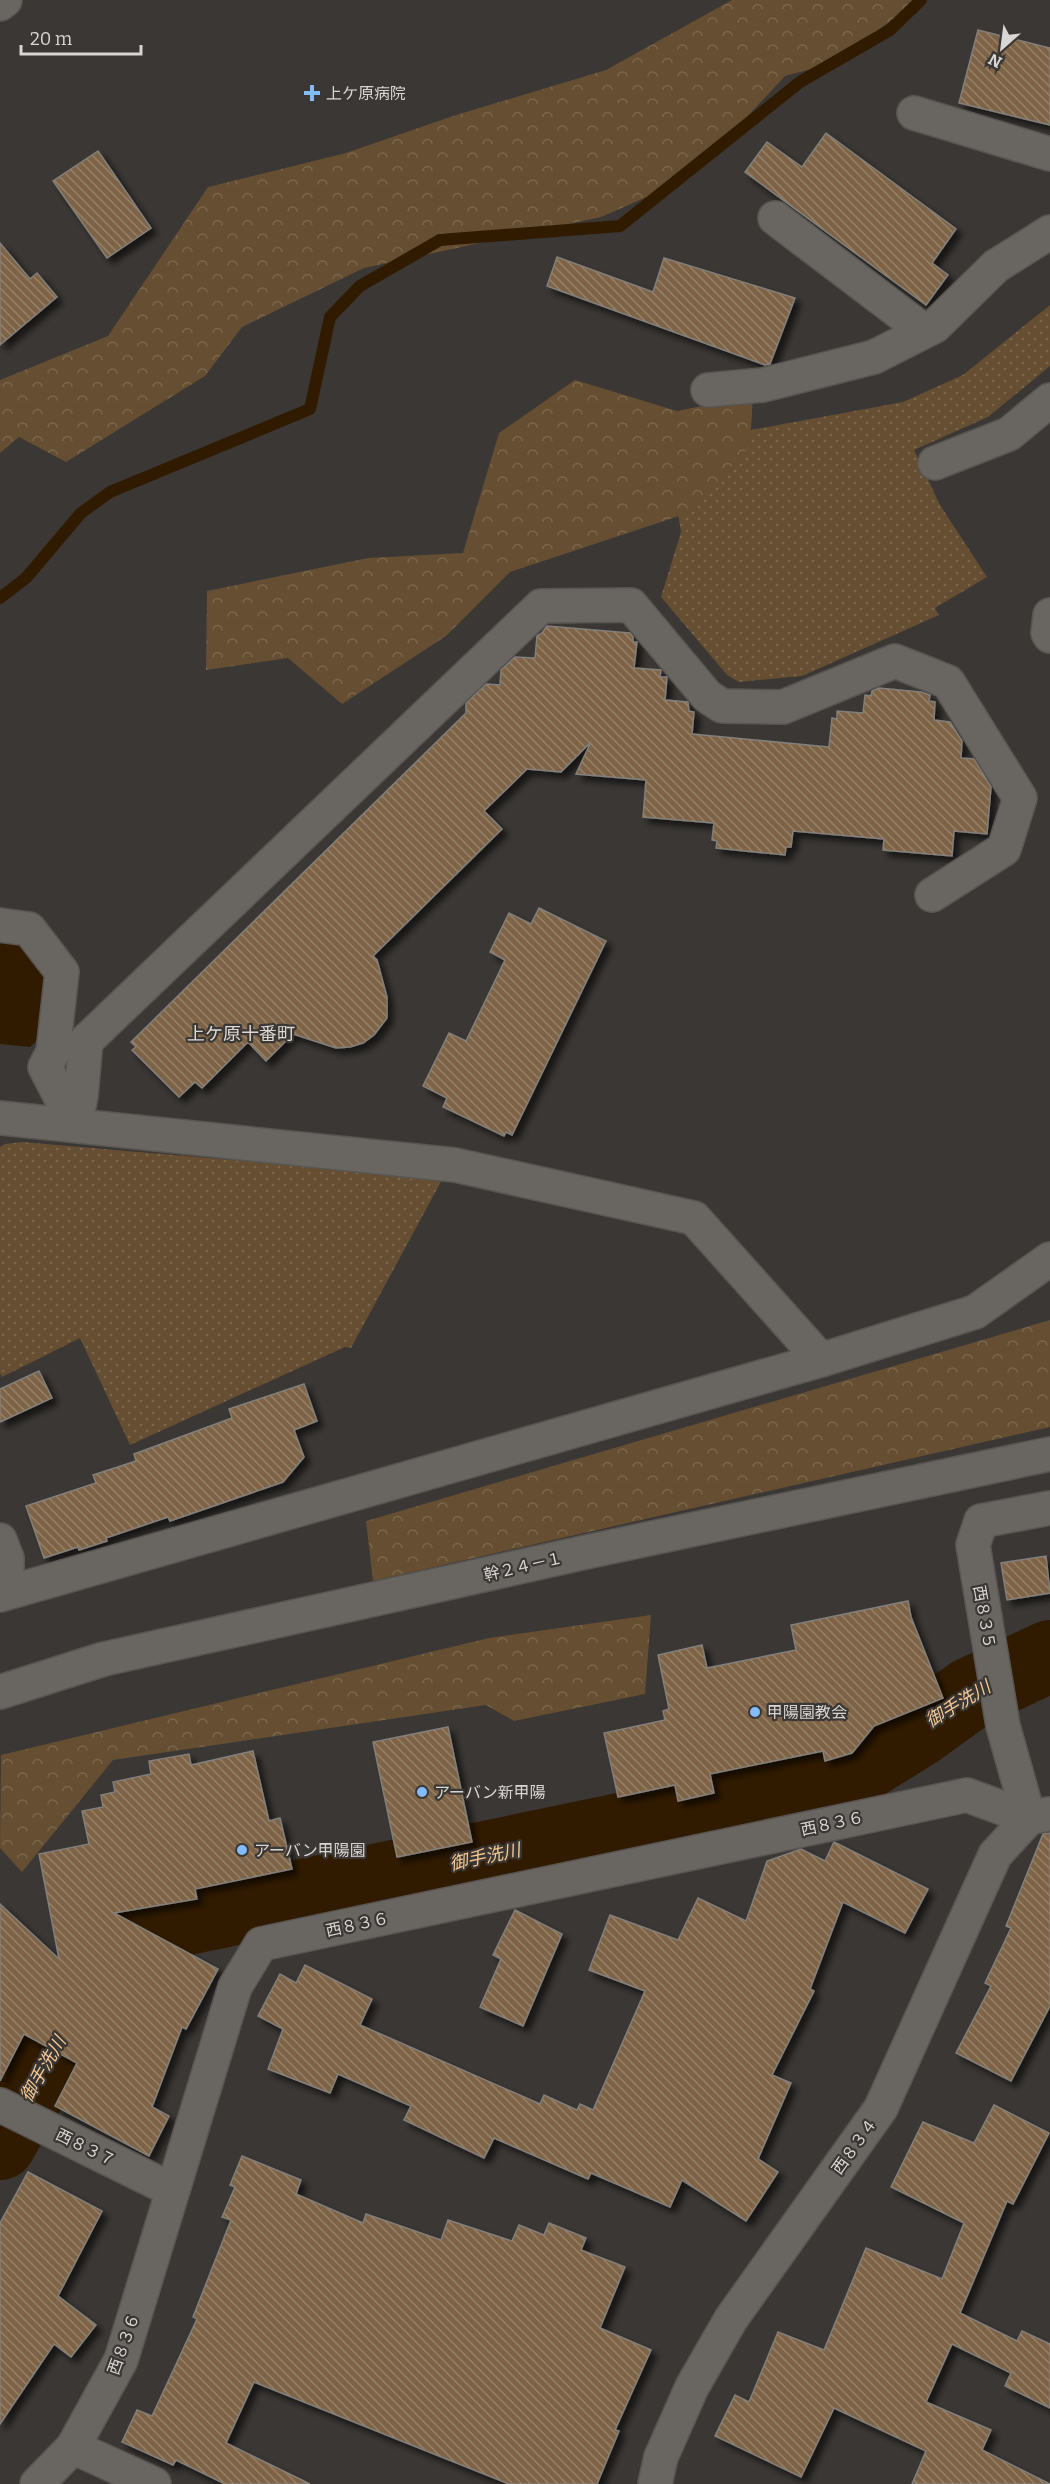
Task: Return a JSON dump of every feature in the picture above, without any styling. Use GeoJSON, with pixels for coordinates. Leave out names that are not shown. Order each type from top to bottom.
{"type":"FeatureCollection","features":[{"type":"Feature","properties":{"kind":"street"},"geometry":{"type":"LineString","coordinates":[[0,4],[5,0]]}},
{"type":"Feature","properties":{"kind":"street"},"geometry":{"type":"LineString","coordinates":[[914,113],[1050,154]]}},
{"type":"Feature","properties":{"kind":"street"},"geometry":{"type":"LineString","coordinates":[[776,218],[924,331]]}},
{"type":"Feature","properties":{"kind":"street"},"geometry":{"type":"LineString","coordinates":[[708,390],[764,385],[874,357],[934,326],[996,266],[1050,232]]}},
{"type":"Feature","properties":{"kind":"street"},"geometry":{"type":"LineString","coordinates":[[935,463],[1009,434],[1050,400]]}},
{"type":"Feature","properties":{"kind":"street"},"geometry":{"type":"LineString","coordinates":[[75,1125],[81,1096],[86,1041],[541,606],[631,605],[707,696],[722,706],[783,707],[895,661],[948,682],[1020,798],[1004,849],[932,895]]}},
{"type":"Feature","properties":{"kind":"street"},"geometry":{"type":"LineString","coordinates":[[1050,615],[1048,633],[1050,636]]}},
{"type":"Feature","properties":{"kind":"street"},"geometry":{"type":"LineString","coordinates":[[0,925],[29,929],[62,972],[53,1052],[45,1067],[75,1125]]}},
{"type":"Feature","properties":{"kind":"street"},"geometry":{"type":"LineString","coordinates":[[0,1118],[455,1165],[694,1218],[821,1360]]}},
{"type":"Feature","properties":{"kind":"street"},"geometry":{"type":"LineString","coordinates":[[0,1540],[7,1558],[4,1593],[821,1360],[975,1312],[1050,1259]]}},
{"type":"Feature","properties":{"kind":"street","name":"幹２４－１"},"geometry":{"type":"LineString","coordinates":[[0,1692],[104,1659],[591,1551],[1050,1454]]}},
{"type":"Feature","properties":{"kind":"street","name":"西８３５"},"geometry":{"type":"LineString","coordinates":[[1039,1816],[1003,1726],[973,1545],[981,1521],[1050,1508]]}},
{"type":"Feature","properties":{"kind":"street","name":"西８３６"},"geometry":{"type":"LineString","coordinates":[[37,2484],[73,2447],[121,2360],[235,1987],[261,1944],[966,1795],[1039,1816]]}},
{"type":"Feature","properties":{"kind":"street","name":"西８３４"},"geometry":{"type":"LineString","coordinates":[[655,2484],[661,2457],[692,2387],[731,2319],[881,2108],[995,1855],[1039,1816]]}},
{"type":"Feature","properties":{"kind":"street","name":"西８３７"},"geometry":{"type":"LineString","coordinates":[[13,2111],[172,2190]]}},
{"type":"Feature","properties":{"kind":"street"},"geometry":{"type":"LineString","coordinates":[[73,2447],[154,2484]]}},
{"type":"Feature","properties":{"kind":"green space"},"geometry":{"type":"Polygon","coordinates":[[[732,0],[917,0],[837,62],[785,76],[690,178],[601,217],[364,268],[242,327],[205,376],[66,462],[19,437],[0,453],[0,380],[108,336],[208,187],[346,153],[453,116],[606,70],[732,0]]]}},
{"type":"Feature","properties":{"kind":"green space"},"geometry":{"type":"Polygon","coordinates":[[[1050,305],[1050,366],[988,417],[914,450],[940,505],[987,577],[935,608],[939,615],[802,676],[739,682],[727,675],[661,597],[681,532],[669,460],[714,412],[751,430],[903,402],[963,375],[1050,305]]]}},
{"type":"Feature","properties":{"kind":"green space"},"geometry":{"type":"Polygon","coordinates":[[[575,380],[677,411],[753,396],[750,445],[694,511],[510,572],[446,636],[342,704],[288,658],[206,670],[207,591],[368,558],[463,553],[499,433],[575,380]]]}},
{"type":"Feature","properties":{"kind":"green space"},"geometry":{"type":"Polygon","coordinates":[[[22,1142],[443,1178],[351,1348],[345,1347],[130,1445],[80,1338],[2,1377],[0,1373],[0,1147],[5,1144],[22,1142]]]}},
{"type":"Feature","properties":{"kind":"green space"},"geometry":{"type":"Polygon","coordinates":[[[1050,1320],[1050,1427],[373,1581],[366,1521],[1050,1320]]]}},
{"type":"Feature","properties":{"kind":"green space"},"geometry":{"type":"Polygon","coordinates":[[[651,1615],[645,1694],[514,1721],[486,1705],[113,1760],[22,1872],[0,1848],[1,1755],[489,1638],[651,1615]]]}},
{"type":"Feature","properties":{"kind":"shaded area"},"geometry":{"type":"Polygon","coordinates":[[[17,940],[48,975],[44,1034],[30,1047],[0,1044],[0,941],[17,940]]]}},
{"type":"Feature","properties":{"kind":"building"},"geometry":{"type":"Polygon","coordinates":[[[978,30],[1050,48],[1050,125],[959,103],[978,30]]]}},
{"type":"Feature","properties":{"kind":"building"},"geometry":{"type":"Polygon","coordinates":[[[826,133],[956,229],[932,263],[948,275],[926,305],[745,172],[767,142],[802,167],[826,133]]]}},
{"type":"Feature","properties":{"kind":"building"},"geometry":{"type":"Polygon","coordinates":[[[98,151],[151,228],[107,258],[53,181],[98,151]]]}},
{"type":"Feature","properties":{"kind":"building"},"geometry":{"type":"Polygon","coordinates":[[[0,243],[30,279],[37,273],[57,297],[0,345],[0,243]]]}},
{"type":"Feature","properties":{"kind":"building"},"geometry":{"type":"Polygon","coordinates":[[[557,257],[653,292],[664,258],[795,298],[770,364],[765,365],[547,286],[557,257]]]}},
{"type":"Feature","properties":{"kind":"building"},"geometry":{"type":"Polygon","coordinates":[[[547,626],[630,633],[633,642],[637,642],[634,668],[661,670],[660,677],[667,677],[665,700],[688,702],[689,711],[694,712],[692,734],[829,747],[832,718],[837,719],[837,711],[863,713],[865,695],[871,696],[872,691],[879,688],[930,695],[929,701],[935,702],[934,720],[950,722],[962,741],[961,758],[974,759],[991,787],[987,834],[954,831],[952,856],[883,850],[884,839],[793,831],[791,847],[786,847],[785,855],[716,848],[717,841],[712,840],[714,823],[643,817],[646,780],[576,774],[591,742],[561,772],[527,769],[484,811],[502,829],[373,956],[377,960],[387,997],[387,1018],[374,1035],[363,1043],[336,1048],[293,1034],[266,1061],[248,1042],[202,1088],[195,1082],[179,1097],[132,1050],[136,1047],[131,1042],[466,713],[466,703],[486,684],[500,685],[501,670],[515,657],[535,658],[537,636],[547,626]]]}},
{"type":"Feature","properties":{"kind":"building"},"geometry":{"type":"Polygon","coordinates":[[[539,908],[606,941],[512,1135],[506,1132],[504,1136],[443,1107],[447,1098],[423,1086],[449,1033],[466,1041],[505,960],[490,952],[509,913],[531,924],[539,908]]]}},
{"type":"Feature","properties":{"kind":"building"},"geometry":{"type":"Polygon","coordinates":[[[39,1371],[52,1398],[0,1422],[0,1389],[39,1371]]]}},
{"type":"Feature","properties":{"kind":"building"},"geometry":{"type":"Polygon","coordinates":[[[304,1384],[317,1421],[294,1430],[304,1457],[283,1482],[170,1521],[168,1517],[106,1538],[107,1541],[79,1550],[78,1547],[44,1558],[26,1506],[96,1483],[93,1475],[136,1461],[134,1454],[232,1418],[229,1409],[304,1384]]]}},
{"type":"Feature","properties":{"kind":"building"},"geometry":{"type":"Polygon","coordinates":[[[1046,1556],[1050,1593],[1007,1600],[1001,1563],[1046,1556]]]}},
{"type":"Feature","properties":{"kind":"building"},"geometry":{"type":"Polygon","coordinates":[[[908,1601],[911,1617],[943,1698],[874,1726],[852,1753],[825,1761],[823,1751],[710,1774],[714,1793],[678,1801],[675,1785],[618,1797],[604,1733],[665,1720],[663,1711],[669,1709],[658,1655],[702,1645],[707,1668],[796,1650],[791,1625],[908,1601]]]}},
{"type":"Feature","properties":{"kind":"building","name":"アーバン新甲陽"},"geometry":{"type":"Polygon","coordinates":[[[448,1727],[472,1842],[397,1857],[373,1742],[448,1727]]]}},
{"type":"Feature","properties":{"kind":"building"},"geometry":{"type":"Polygon","coordinates":[[[253,1751],[269,1821],[280,1818],[292,1869],[195,1889],[197,1899],[114,1913],[218,1969],[186,2029],[182,2027],[152,2107],[169,2116],[149,2156],[55,2106],[77,2063],[24,2034],[0,2081],[0,1904],[59,1959],[39,1854],[89,1844],[82,1811],[103,1807],[101,1795],[115,1792],[113,1782],[151,1774],[149,1761],[189,1754],[191,1765],[253,1751]]]}},
{"type":"Feature","properties":{"kind":"building"},"geometry":{"type":"Polygon","coordinates":[[[1050,1833],[1050,2006],[1011,2081],[956,2053],[991,1986],[985,1983],[1011,1928],[1006,1926],[1043,1834],[1050,1833]]]}},
{"type":"Feature","properties":{"kind":"building"},"geometry":{"type":"Polygon","coordinates":[[[834,1842],[928,1889],[905,1933],[843,1902],[810,1989],[814,1991],[772,2075],[791,2083],[758,2159],[778,2172],[746,2221],[682,2180],[670,2207],[591,2173],[588,2179],[494,2138],[484,2158],[404,2120],[411,2106],[338,2074],[330,2093],[268,2069],[283,2029],[258,2016],[280,1974],[296,1983],[305,1965],[372,1999],[360,2025],[540,2104],[544,2095],[577,2110],[580,2104],[593,2110],[645,1991],[589,1970],[610,1915],[678,1940],[698,1898],[746,1921],[767,1861],[801,1849],[825,1861],[834,1842]]]}},
{"type":"Feature","properties":{"kind":"building"},"geometry":{"type":"Polygon","coordinates":[[[515,1910],[562,1934],[523,2026],[480,2007],[501,1959],[493,1955],[515,1910]]]}},
{"type":"Feature","properties":{"kind":"building"},"geometry":{"type":"Polygon","coordinates":[[[994,2105],[1049,2133],[1013,2204],[1007,2201],[960,2313],[1017,2341],[1022,2331],[1050,2344],[1050,2408],[1005,2386],[1011,2373],[952,2344],[926,2402],[991,2430],[982,2450],[1050,2484],[912,2484],[926,2451],[834,2408],[801,2477],[715,2436],[735,2395],[749,2402],[778,2332],[824,2350],[866,2248],[942,2279],[964,2223],[891,2187],[923,2122],[974,2143],[994,2105]]]}},
{"type":"Feature","properties":{"kind":"building"},"geometry":{"type":"Polygon","coordinates":[[[242,2156],[301,2180],[296,2194],[363,2223],[366,2214],[441,2240],[448,2220],[512,2241],[519,2225],[544,2235],[549,2223],[586,2238],[581,2250],[625,2267],[600,2328],[651,2350],[615,2430],[619,2431],[597,2484],[509,2484],[254,2382],[226,2443],[310,2484],[225,2484],[176,2460],[173,2465],[122,2442],[137,2410],[152,2416],[197,2319],[193,2317],[231,2220],[222,2217],[235,2187],[230,2185],[242,2156]]]}},
{"type":"Feature","properties":{"kind":"building"},"geometry":{"type":"Polygon","coordinates":[[[28,2172],[102,2211],[58,2296],[96,2325],[71,2357],[54,2344],[0,2424],[0,2223],[28,2172]]]}},
{"type":"Feature","properties":{"kind":"waterway"},"geometry":{"type":"LineString","coordinates":[[0,598],[26,578],[81,513],[110,492],[310,409],[330,317],[360,286],[440,240],[620,226],[800,82],[890,30],[921,0]]}},
{"type":"Feature","properties":{"kind":"waterway","name":"御手洗川"},"geometry":{"type":"LineString","coordinates":[[0,2144],[102,1965],[158,1925],[789,1794],[843,1778],[917,1732],[971,1693],[1050,1656]]}},
{"type":"Feature","properties":{"kind":"place","name":"上ケ原病院"},"geometry":{"type":"Point","coordinates":[312,93]}},
{"type":"Feature","properties":{"kind":"place","name":"甲陽園教会"},"geometry":{"type":"Point","coordinates":[755,1712]}},
{"type":"Feature","properties":{"kind":"place","name":"アーバン新甲陽"},"geometry":{"type":"Point","coordinates":[422,1792]}},
{"type":"Feature","properties":{"kind":"place","name":"アーバン甲陽園"},"geometry":{"type":"Point","coordinates":[242,1850]}},
{"type":"Feature","properties":{"kind":"district","name":"上ケ原十番町"},"geometry":{"type":"Point","coordinates":[241,1034]}}]}
